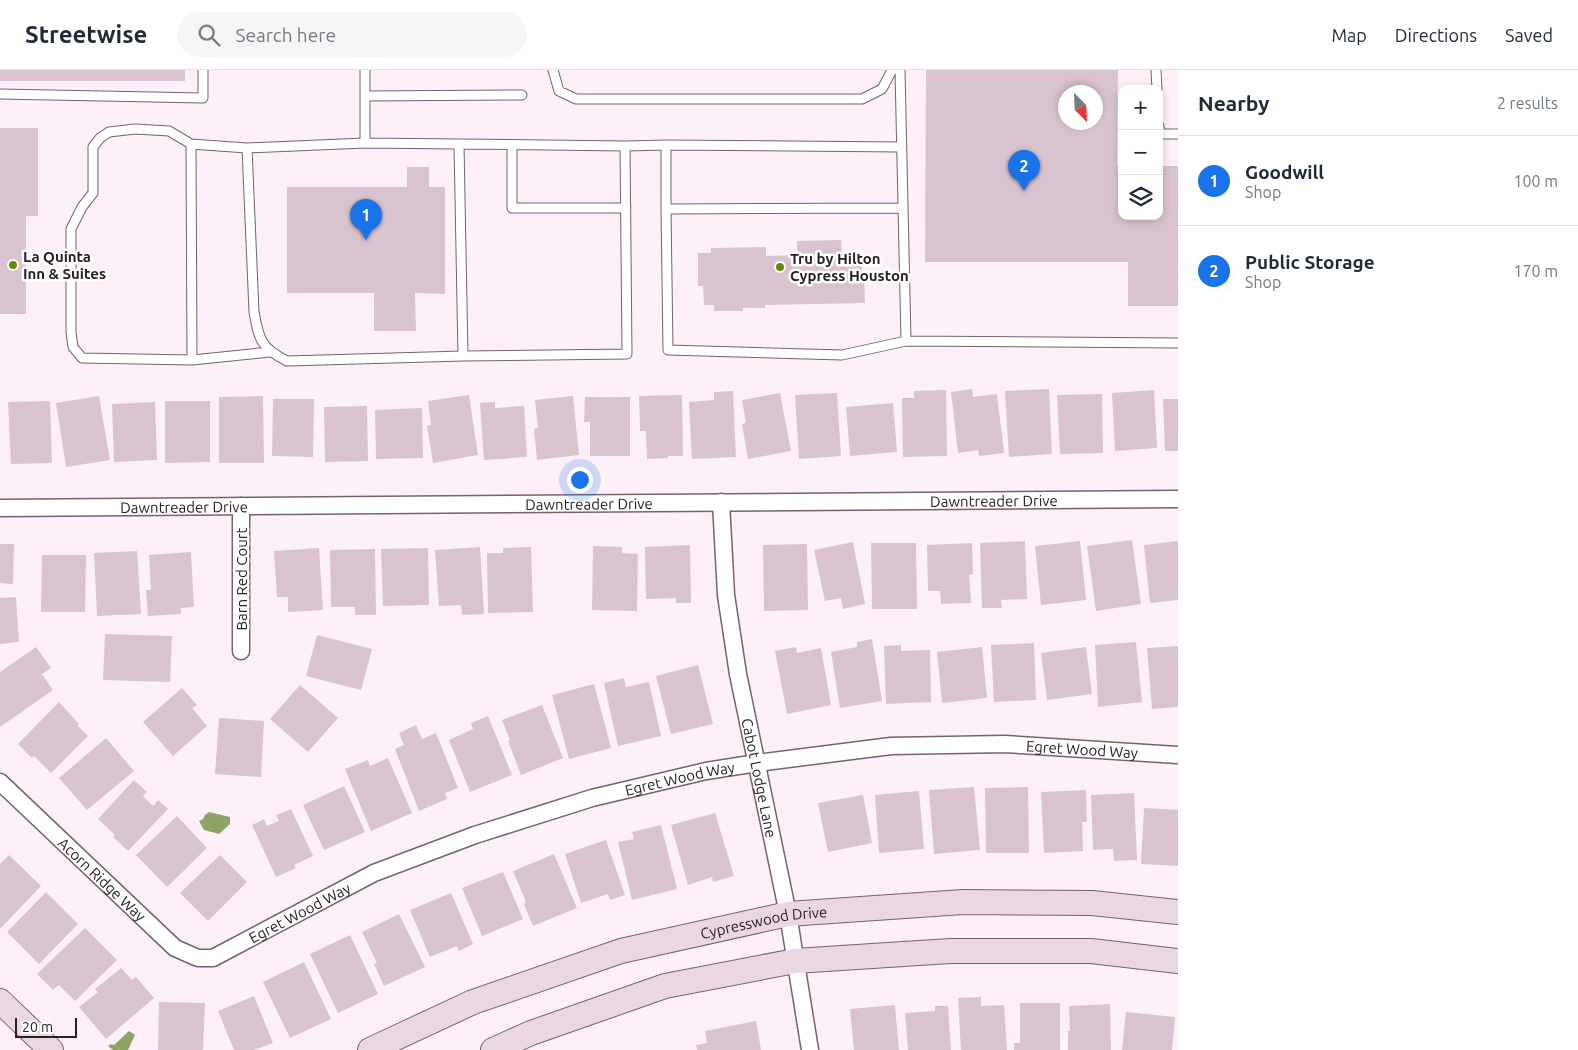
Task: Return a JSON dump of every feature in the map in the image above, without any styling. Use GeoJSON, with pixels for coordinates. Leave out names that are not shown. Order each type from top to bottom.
{"type":"FeatureCollection","features":[{"type":"Feature","properties":{"kind":"main road","name":"Cypresswood Drive"},"geometry":{"type":"LineString","coordinates":[[370,1050],[473,1002],[622,951],[788,914],[963,902],[1092,903],[1178,912]]}},
{"type":"Feature","properties":{"kind":"main road"},"geometry":{"type":"LineString","coordinates":[[493,1050],[532,1032],[665,986],[795,961],[950,951],[1092,951],[1178,961]]}},
{"type":"Feature","properties":{"kind":"main road"},"geometry":{"type":"LineString","coordinates":[[0,1001],[51,1050]]}},
{"type":"Feature","properties":{"kind":"street","name":"Dawntreader Drive"},"geometry":{"type":"LineString","coordinates":[[0,508],[1178,499]]}},
{"type":"Feature","properties":{"kind":"street","name":"Cabot Lodge Lane"},"geometry":{"type":"LineString","coordinates":[[721,502],[726,595],[738,674],[788,914],[810,1050]]}},
{"type":"Feature","properties":{"kind":"street","name":"Barn Red Court"},"geometry":{"type":"LineString","coordinates":[[241,506],[241,651]]}},
{"type":"Feature","properties":{"kind":"street","name":"Egret Wood Way"},"geometry":{"type":"LineString","coordinates":[[213,958],[374,873],[475,835],[592,798],[706,771],[891,746],[996,744],[1178,755]]}},
{"type":"Feature","properties":{"kind":"street","name":"Acorn Ridge Way"},"geometry":{"type":"LineString","coordinates":[[0,782],[174,948],[198,958],[213,958]]}},
{"type":"Feature","properties":{"kind":"lane"},"geometry":{"type":"LineString","coordinates":[[0,94],[203,98],[203,70]]}},
{"type":"Feature","properties":{"kind":"lane"},"geometry":{"type":"LineString","coordinates":[[365,70],[365,143]]}},
{"type":"Feature","properties":{"kind":"lane"},"geometry":{"type":"LineString","coordinates":[[553,70],[558,91],[576,98],[862,99],[882,89],[892,70]]}},
{"type":"Feature","properties":{"kind":"lane"},"geometry":{"type":"LineString","coordinates":[[900,70],[906,341]]}},
{"type":"Feature","properties":{"kind":"lane"},"geometry":{"type":"LineString","coordinates":[[1156,70],[1157,85]]}},
{"type":"Feature","properties":{"kind":"lane"},"geometry":{"type":"LineString","coordinates":[[365,96],[522,96]]}},
{"type":"Feature","properties":{"kind":"lane"},"geometry":{"type":"LineString","coordinates":[[270,352],[192,360],[82,358],[74,347],[71,332],[71,229],[82,207],[92,193],[93,147],[100,138],[109,132],[135,128],[169,131],[191,144],[247,148],[365,143],[901,148]]}},
{"type":"Feature","properties":{"kind":"lane"},"geometry":{"type":"LineString","coordinates":[[1160,130],[1160,134],[1178,134]]}},
{"type":"Feature","properties":{"kind":"lane"},"geometry":{"type":"LineString","coordinates":[[191,144],[192,360]]}},
{"type":"Feature","properties":{"kind":"lane"},"geometry":{"type":"LineString","coordinates":[[459,144],[463,356]]}},
{"type":"Feature","properties":{"kind":"lane"},"geometry":{"type":"LineString","coordinates":[[512,145],[512,208],[626,208]]}},
{"type":"Feature","properties":{"kind":"lane"},"geometry":{"type":"LineString","coordinates":[[666,145],[668,350],[842,355],[906,341],[1178,343]]}},
{"type":"Feature","properties":{"kind":"lane"},"geometry":{"type":"LineString","coordinates":[[247,148],[254,312],[258,335],[270,352],[287,361],[627,354],[625,146]]}},
{"type":"Feature","properties":{"kind":"lane"},"geometry":{"type":"LineString","coordinates":[[666,209],[903,208]]}},
{"type":"Feature","properties":{"kind":"shaded area"},"geometry":{"type":"Polygon","coordinates":[[[209,812],[230,817],[230,824],[219,834],[204,830],[199,821],[209,812]]]}},
{"type":"Feature","properties":{"kind":"shaded area"},"geometry":{"type":"Polygon","coordinates":[[[129,1031],[135,1035],[128,1050],[113,1050],[108,1046],[114,1045],[129,1031]]]}},
{"type":"Feature","properties":{"kind":"building"},"geometry":{"type":"Polygon","coordinates":[[[0,70],[185,70],[185,81],[0,81],[0,70]]]}},
{"type":"Feature","properties":{"kind":"building"},"geometry":{"type":"Polygon","coordinates":[[[926,70],[1118,70],[1118,220],[1163,220],[1163,166],[1178,166],[1178,306],[1128,306],[1128,262],[925,262],[926,70]]]}},
{"type":"Feature","properties":{"kind":"building","name":"La Quinta Inn & Suites"},"geometry":{"type":"Polygon","coordinates":[[[0,128],[38,128],[38,216],[26,216],[26,314],[0,314],[0,128]]]}},
{"type":"Feature","properties":{"kind":"building"},"geometry":{"type":"Polygon","coordinates":[[[407,167],[429,167],[429,187],[445,187],[445,294],[415,293],[416,331],[374,331],[374,293],[287,293],[287,187],[407,187],[407,167]]]}},
{"type":"Feature","properties":{"kind":"building","name":"Tru by Hilton Cypress Houston"},"geometry":{"type":"Polygon","coordinates":[[[841,240],[842,258],[862,258],[865,303],[765,305],[765,308],[743,308],[743,311],[714,311],[714,305],[704,305],[703,286],[698,286],[698,253],[711,253],[711,248],[766,247],[766,256],[797,255],[797,241],[841,240]]]}},
{"type":"Feature","properties":{"kind":"building"},"geometry":{"type":"Polygon","coordinates":[[[972,389],[973,397],[997,394],[1004,453],[979,456],[978,450],[958,453],[951,392],[972,389]]]}},
{"type":"Feature","properties":{"kind":"building"},"geometry":{"type":"Polygon","coordinates":[[[1049,389],[1052,454],[1009,457],[1005,391],[1049,389]]]}},
{"type":"Feature","properties":{"kind":"building"},"geometry":{"type":"Polygon","coordinates":[[[946,390],[947,456],[903,457],[902,398],[914,398],[914,391],[946,390]]]}},
{"type":"Feature","properties":{"kind":"building"},"geometry":{"type":"Polygon","coordinates":[[[1154,390],[1157,448],[1115,451],[1112,393],[1154,390]]]}},
{"type":"Feature","properties":{"kind":"building"},"geometry":{"type":"Polygon","coordinates":[[[733,391],[736,457],[692,459],[689,402],[714,400],[714,392],[733,391]]]}},
{"type":"Feature","properties":{"kind":"building"},"geometry":{"type":"Polygon","coordinates":[[[780,393],[791,451],[748,459],[742,424],[746,423],[742,400],[780,393]]]}},
{"type":"Feature","properties":{"kind":"building"},"geometry":{"type":"Polygon","coordinates":[[[837,393],[841,456],[799,459],[795,395],[837,393]]]}},
{"type":"Feature","properties":{"kind":"building"},"geometry":{"type":"Polygon","coordinates":[[[1102,394],[1103,453],[1060,454],[1057,395],[1102,394]]]}},
{"type":"Feature","properties":{"kind":"building"},"geometry":{"type":"Polygon","coordinates":[[[469,395],[478,455],[433,463],[427,426],[431,425],[428,401],[469,395]]]}},
{"type":"Feature","properties":{"kind":"building"},"geometry":{"type":"Polygon","coordinates":[[[682,395],[683,456],[647,459],[646,431],[640,431],[639,396],[682,395]]]}},
{"type":"Feature","properties":{"kind":"building"},"geometry":{"type":"Polygon","coordinates":[[[99,396],[110,460],[66,467],[56,403],[99,396]]]}},
{"type":"Feature","properties":{"kind":"building"},"geometry":{"type":"Polygon","coordinates":[[[263,396],[264,463],[219,463],[219,397],[263,396]]]}},
{"type":"Feature","properties":{"kind":"building"},"geometry":{"type":"Polygon","coordinates":[[[573,396],[579,455],[537,460],[534,429],[538,428],[535,400],[573,396]]]}},
{"type":"Feature","properties":{"kind":"building"},"geometry":{"type":"Polygon","coordinates":[[[585,397],[630,397],[630,456],[590,456],[590,422],[584,422],[585,397]]]}},
{"type":"Feature","properties":{"kind":"building"},"geometry":{"type":"Polygon","coordinates":[[[273,399],[314,399],[313,457],[272,456],[273,399]]]}},
{"type":"Feature","properties":{"kind":"building"},"geometry":{"type":"Polygon","coordinates":[[[1163,399],[1178,399],[1178,451],[1165,451],[1163,399]]]}},
{"type":"Feature","properties":{"kind":"building"},"geometry":{"type":"Polygon","coordinates":[[[50,401],[52,463],[11,464],[8,402],[50,401]]]}},
{"type":"Feature","properties":{"kind":"building"},"geometry":{"type":"Polygon","coordinates":[[[165,401],[210,401],[210,462],[165,463],[165,401]]]}},
{"type":"Feature","properties":{"kind":"building"},"geometry":{"type":"Polygon","coordinates":[[[155,402],[157,460],[114,462],[112,404],[155,402]]]}},
{"type":"Feature","properties":{"kind":"building"},"geometry":{"type":"Polygon","coordinates":[[[495,402],[495,408],[524,406],[527,457],[484,460],[480,403],[495,402]]]}},
{"type":"Feature","properties":{"kind":"building"},"geometry":{"type":"Polygon","coordinates":[[[893,403],[897,452],[850,456],[846,407],[893,403]]]}},
{"type":"Feature","properties":{"kind":"building"},"geometry":{"type":"Polygon","coordinates":[[[367,406],[368,461],[325,462],[324,407],[367,406]]]}},
{"type":"Feature","properties":{"kind":"building"},"geometry":{"type":"Polygon","coordinates":[[[422,408],[423,458],[376,459],[375,410],[422,408]]]}},
{"type":"Feature","properties":{"kind":"building"},"geometry":{"type":"Polygon","coordinates":[[[1132,540],[1141,604],[1096,611],[1087,546],[1132,540]]]}},
{"type":"Feature","properties":{"kind":"building"},"geometry":{"type":"Polygon","coordinates":[[[1025,541],[1027,599],[1001,600],[1002,608],[982,608],[980,543],[1025,541]]]}},
{"type":"Feature","properties":{"kind":"building"},"geometry":{"type":"Polygon","coordinates":[[[1080,541],[1086,600],[1041,605],[1035,546],[1080,541]]]}},
{"type":"Feature","properties":{"kind":"building"},"geometry":{"type":"Polygon","coordinates":[[[1178,541],[1178,600],[1150,603],[1144,545],[1178,541]]]}},
{"type":"Feature","properties":{"kind":"building"},"geometry":{"type":"Polygon","coordinates":[[[853,542],[865,604],[843,609],[841,598],[825,601],[814,550],[853,542]]]}},
{"type":"Feature","properties":{"kind":"building"},"geometry":{"type":"Polygon","coordinates":[[[871,543],[916,543],[917,609],[872,609],[871,543]]]}},
{"type":"Feature","properties":{"kind":"building"},"geometry":{"type":"Polygon","coordinates":[[[972,543],[973,574],[969,575],[971,603],[941,604],[940,591],[928,591],[927,545],[972,543]]]}},
{"type":"Feature","properties":{"kind":"building"},"geometry":{"type":"Polygon","coordinates":[[[0,544],[14,544],[13,584],[0,583],[0,544]]]}},
{"type":"Feature","properties":{"kind":"building"},"geometry":{"type":"Polygon","coordinates":[[[807,544],[808,610],[764,611],[763,545],[807,544]]]}},
{"type":"Feature","properties":{"kind":"building"},"geometry":{"type":"Polygon","coordinates":[[[690,545],[691,603],[676,603],[676,598],[646,599],[645,547],[690,545]]]}},
{"type":"Feature","properties":{"kind":"building"},"geometry":{"type":"Polygon","coordinates":[[[593,546],[622,547],[622,553],[638,554],[637,611],[592,610],[593,546]]]}},
{"type":"Feature","properties":{"kind":"building"},"geometry":{"type":"Polygon","coordinates":[[[480,547],[484,614],[462,615],[461,605],[439,606],[435,550],[480,547]]]}},
{"type":"Feature","properties":{"kind":"building"},"geometry":{"type":"Polygon","coordinates":[[[531,547],[533,612],[488,613],[487,553],[503,553],[503,548],[531,547]]]}},
{"type":"Feature","properties":{"kind":"building"},"geometry":{"type":"Polygon","coordinates":[[[319,548],[323,610],[288,612],[288,597],[277,597],[274,551],[319,548]]]}},
{"type":"Feature","properties":{"kind":"building"},"geometry":{"type":"Polygon","coordinates":[[[428,548],[429,605],[383,606],[381,549],[428,548]]]}},
{"type":"Feature","properties":{"kind":"building"},"geometry":{"type":"Polygon","coordinates":[[[375,549],[376,615],[355,615],[355,607],[331,607],[330,550],[375,549]]]}},
{"type":"Feature","properties":{"kind":"building"},"geometry":{"type":"Polygon","coordinates":[[[137,551],[141,614],[97,616],[94,553],[137,551]]]}},
{"type":"Feature","properties":{"kind":"building"},"geometry":{"type":"Polygon","coordinates":[[[191,552],[194,607],[181,608],[181,614],[148,616],[146,590],[151,590],[149,555],[191,552]]]}},
{"type":"Feature","properties":{"kind":"building"},"geometry":{"type":"Polygon","coordinates":[[[42,555],[86,555],[85,612],[41,612],[42,555]]]}},
{"type":"Feature","properties":{"kind":"building"},"geometry":{"type":"Polygon","coordinates":[[[16,597],[19,642],[0,644],[0,598],[16,597]]]}},
{"type":"Feature","properties":{"kind":"building"},"geometry":{"type":"Polygon","coordinates":[[[105,634],[172,636],[170,682],[103,680],[105,634]]]}},
{"type":"Feature","properties":{"kind":"building"},"geometry":{"type":"Polygon","coordinates":[[[317,635],[372,649],[361,690],[306,676],[317,635]]]}},
{"type":"Feature","properties":{"kind":"building"},"geometry":{"type":"Polygon","coordinates":[[[872,639],[882,701],[840,708],[831,652],[857,647],[857,642],[872,639]]]}},
{"type":"Feature","properties":{"kind":"building"},"geometry":{"type":"Polygon","coordinates":[[[1136,642],[1142,702],[1098,707],[1095,645],[1136,642]]]}},
{"type":"Feature","properties":{"kind":"building"},"geometry":{"type":"Polygon","coordinates":[[[1034,643],[1036,700],[994,702],[991,645],[1034,643]]]}},
{"type":"Feature","properties":{"kind":"building"},"geometry":{"type":"Polygon","coordinates":[[[901,645],[901,651],[930,650],[931,702],[886,704],[884,646],[901,645]]]}},
{"type":"Feature","properties":{"kind":"building"},"geometry":{"type":"Polygon","coordinates":[[[1178,646],[1178,707],[1152,709],[1147,648],[1178,646]]]}},
{"type":"Feature","properties":{"kind":"building"},"geometry":{"type":"Polygon","coordinates":[[[36,647],[51,668],[42,674],[53,690],[0,727],[0,672],[36,647]]]}},
{"type":"Feature","properties":{"kind":"building"},"geometry":{"type":"Polygon","coordinates":[[[796,647],[797,653],[821,648],[831,705],[787,714],[775,651],[796,647]]]}},
{"type":"Feature","properties":{"kind":"building"},"geometry":{"type":"Polygon","coordinates":[[[982,647],[987,698],[942,703],[937,652],[982,647]]]}},
{"type":"Feature","properties":{"kind":"building"},"geometry":{"type":"Polygon","coordinates":[[[1086,647],[1092,694],[1047,700],[1041,653],[1086,647]]]}},
{"type":"Feature","properties":{"kind":"building"},"geometry":{"type":"Polygon","coordinates":[[[698,665],[713,724],[671,734],[656,676],[698,665]]]}},
{"type":"Feature","properties":{"kind":"building"},"geometry":{"type":"Polygon","coordinates":[[[624,678],[626,687],[649,682],[661,736],[618,746],[604,683],[624,678]]]}},
{"type":"Feature","properties":{"kind":"building"},"geometry":{"type":"Polygon","coordinates":[[[594,684],[611,748],[569,759],[552,695],[594,684]]]}},
{"type":"Feature","properties":{"kind":"building"},"geometry":{"type":"Polygon","coordinates":[[[300,685],[338,718],[308,752],[270,719],[300,685]]]}},
{"type":"Feature","properties":{"kind":"building"},"geometry":{"type":"Polygon","coordinates":[[[182,688],[197,705],[192,708],[207,726],[173,756],[143,722],[182,688]]]}},
{"type":"Feature","properties":{"kind":"building"},"geometry":{"type":"Polygon","coordinates":[[[59,702],[88,736],[51,773],[34,756],[32,758],[18,744],[59,702]]]}},
{"type":"Feature","properties":{"kind":"building"},"geometry":{"type":"Polygon","coordinates":[[[542,705],[563,758],[521,775],[502,720],[542,705]]]}},
{"type":"Feature","properties":{"kind":"building"},"geometry":{"type":"Polygon","coordinates":[[[488,716],[512,775],[470,792],[449,740],[473,729],[471,723],[488,716]]]}},
{"type":"Feature","properties":{"kind":"building"},"geometry":{"type":"Polygon","coordinates":[[[219,718],[264,721],[261,777],[215,774],[219,718]]]}},
{"type":"Feature","properties":{"kind":"building"},"geometry":{"type":"Polygon","coordinates":[[[416,725],[422,739],[436,733],[458,788],[445,793],[447,799],[419,811],[395,749],[404,745],[399,733],[416,725]]]}},
{"type":"Feature","properties":{"kind":"building"},"geometry":{"type":"Polygon","coordinates":[[[106,738],[134,771],[87,810],[59,778],[106,738]]]}},
{"type":"Feature","properties":{"kind":"building"},"geometry":{"type":"Polygon","coordinates":[[[388,758],[412,813],[371,831],[345,769],[368,760],[370,766],[388,758]]]}},
{"type":"Feature","properties":{"kind":"building"},"geometry":{"type":"Polygon","coordinates":[[[134,780],[147,792],[143,796],[153,806],[158,800],[168,809],[128,851],[98,819],[134,780]]]}},
{"type":"Feature","properties":{"kind":"building"},"geometry":{"type":"Polygon","coordinates":[[[344,786],[365,832],[324,850],[303,805],[344,786]]]}},
{"type":"Feature","properties":{"kind":"building"},"geometry":{"type":"Polygon","coordinates":[[[974,787],[980,850],[934,854],[929,790],[974,787]]]}},
{"type":"Feature","properties":{"kind":"building"},"geometry":{"type":"Polygon","coordinates":[[[1028,787],[1029,853],[986,853],[985,788],[1028,787]]]}},
{"type":"Feature","properties":{"kind":"building"},"geometry":{"type":"Polygon","coordinates":[[[1086,790],[1087,822],[1082,822],[1083,851],[1044,853],[1041,792],[1086,790]]]}},
{"type":"Feature","properties":{"kind":"building"},"geometry":{"type":"Polygon","coordinates":[[[919,791],[924,849],[879,853],[875,795],[919,791]]]}},
{"type":"Feature","properties":{"kind":"building"},"geometry":{"type":"Polygon","coordinates":[[[1134,793],[1137,860],[1114,861],[1113,849],[1093,850],[1091,795],[1134,793]]]}},
{"type":"Feature","properties":{"kind":"building"},"geometry":{"type":"Polygon","coordinates":[[[863,795],[872,843],[828,852],[818,803],[863,795]]]}},
{"type":"Feature","properties":{"kind":"building"},"geometry":{"type":"Polygon","coordinates":[[[1144,808],[1178,810],[1178,866],[1141,864],[1144,808]]]}},
{"type":"Feature","properties":{"kind":"building"},"geometry":{"type":"Polygon","coordinates":[[[291,809],[313,856],[294,865],[296,868],[276,877],[252,825],[264,819],[267,826],[279,821],[276,815],[291,809]]]}},
{"type":"Feature","properties":{"kind":"building"},"geometry":{"type":"Polygon","coordinates":[[[715,813],[734,876],[713,882],[712,877],[688,885],[671,825],[715,813]]]}},
{"type":"Feature","properties":{"kind":"building"},"geometry":{"type":"Polygon","coordinates":[[[177,816],[207,848],[167,887],[136,855],[177,816]]]}},
{"type":"Feature","properties":{"kind":"building"},"geometry":{"type":"Polygon","coordinates":[[[661,825],[677,889],[632,900],[618,842],[634,839],[632,832],[661,825]]]}},
{"type":"Feature","properties":{"kind":"building"},"geometry":{"type":"Polygon","coordinates":[[[606,840],[625,895],[610,900],[608,894],[581,903],[565,854],[606,840]]]}},
{"type":"Feature","properties":{"kind":"building"},"geometry":{"type":"Polygon","coordinates":[[[554,854],[577,908],[533,926],[524,904],[526,902],[513,871],[554,854]]]}},
{"type":"Feature","properties":{"kind":"building"},"geometry":{"type":"Polygon","coordinates":[[[9,855],[41,886],[0,929],[0,864],[9,855]]]}},
{"type":"Feature","properties":{"kind":"building"},"geometry":{"type":"Polygon","coordinates":[[[220,855],[247,882],[208,921],[180,893],[220,855]]]}},
{"type":"Feature","properties":{"kind":"building"},"geometry":{"type":"Polygon","coordinates":[[[503,872],[523,919],[482,936],[462,888],[503,872]]]}},
{"type":"Feature","properties":{"kind":"building"},"geometry":{"type":"Polygon","coordinates":[[[46,892],[78,924],[39,964],[7,932],[46,892]]]}},
{"type":"Feature","properties":{"kind":"building"},"geometry":{"type":"Polygon","coordinates":[[[451,893],[473,944],[459,951],[457,946],[430,957],[410,910],[451,893]]]}},
{"type":"Feature","properties":{"kind":"building"},"geometry":{"type":"Polygon","coordinates":[[[399,914],[425,967],[384,986],[374,964],[377,963],[362,932],[399,914]]]}},
{"type":"Feature","properties":{"kind":"building"},"geometry":{"type":"Polygon","coordinates":[[[85,928],[117,960],[75,1001],[59,985],[53,990],[37,974],[85,928]]]}},
{"type":"Feature","properties":{"kind":"building"},"geometry":{"type":"Polygon","coordinates":[[[350,935],[378,994],[338,1013],[310,954],[350,935]]]}},
{"type":"Feature","properties":{"kind":"building"},"geometry":{"type":"Polygon","coordinates":[[[304,962],[331,1019],[290,1038],[263,982],[304,962]]]}},
{"type":"Feature","properties":{"kind":"building"},"geometry":{"type":"Polygon","coordinates":[[[121,968],[132,980],[136,977],[154,998],[106,1039],[79,1007],[98,992],[95,989],[121,968]]]}},
{"type":"Feature","properties":{"kind":"building"},"geometry":{"type":"Polygon","coordinates":[[[254,996],[273,1043],[254,1050],[234,1050],[218,1011],[254,996]]]}},
{"type":"Feature","properties":{"kind":"building"},"geometry":{"type":"Polygon","coordinates":[[[981,997],[981,1006],[1004,1005],[1007,1050],[961,1050],[958,998],[981,997]]]}},
{"type":"Feature","properties":{"kind":"building"},"geometry":{"type":"Polygon","coordinates":[[[159,1002],[205,1003],[203,1050],[158,1050],[159,1002]]]}},
{"type":"Feature","properties":{"kind":"building"},"geometry":{"type":"Polygon","coordinates":[[[1020,1003],[1060,1003],[1060,1050],[1014,1050],[1014,1043],[1020,1043],[1020,1003]]]}},
{"type":"Feature","properties":{"kind":"building"},"geometry":{"type":"Polygon","coordinates":[[[1110,1004],[1111,1050],[1068,1050],[1068,1031],[1070,1031],[1069,1006],[1110,1004]]]}},
{"type":"Feature","properties":{"kind":"building"},"geometry":{"type":"Polygon","coordinates":[[[895,1005],[899,1050],[854,1050],[850,1009],[895,1005]]]}},
{"type":"Feature","properties":{"kind":"building"},"geometry":{"type":"Polygon","coordinates":[[[935,1006],[948,1006],[951,1050],[908,1050],[905,1013],[935,1011],[935,1006]]]}},
{"type":"Feature","properties":{"kind":"building"},"geometry":{"type":"Polygon","coordinates":[[[1126,1012],[1175,1017],[1172,1050],[1122,1050],[1126,1012]]]}},
{"type":"Feature","properties":{"kind":"building"},"geometry":{"type":"Polygon","coordinates":[[[756,1021],[761,1050],[697,1050],[696,1045],[707,1043],[705,1031],[756,1021]]]}},
{"type":"Feature","properties":{"kind":"place","name":"Public Storage"},"geometry":{"type":"Point","coordinates":[1024,191]}},
{"type":"Feature","properties":{"kind":"place","name":"Goodwill"},"geometry":{"type":"Point","coordinates":[366,240]}},
{"type":"Feature","properties":{"kind":"place","name":"La Quinta Inn & Suites"},"geometry":{"type":"Point","coordinates":[13,265]}},
{"type":"Feature","properties":{"kind":"place","name":"Tru by Hilton Cypress Houston"},"geometry":{"type":"Point","coordinates":[780,267]}}]}
